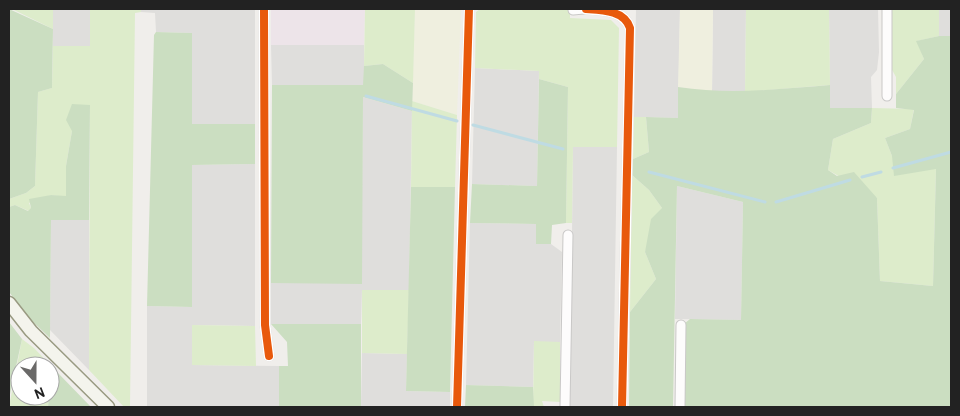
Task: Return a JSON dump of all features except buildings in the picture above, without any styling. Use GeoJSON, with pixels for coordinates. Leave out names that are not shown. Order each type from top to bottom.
{"type":"FeatureCollection","features":[{"type":"Feature","properties":{"kind":"street"},"geometry":{"type":"LineString","coordinates":[[264,9],[265,325],[269,356]]}},
{"type":"Feature","properties":{"kind":"street"},"geometry":{"type":"LineString","coordinates":[[457,407],[469,9]]}},
{"type":"Feature","properties":{"kind":"street"},"geometry":{"type":"LineString","coordinates":[[887,9],[887,96]]}},
{"type":"Feature","properties":{"kind":"street"},"geometry":{"type":"LineString","coordinates":[[574,10],[606,10],[619,14],[628,22],[630,28],[622,407]]}},
{"type":"Feature","properties":{"kind":"street"},"geometry":{"type":"LineString","coordinates":[[565,407],[568,235]]}},
{"type":"Feature","properties":{"kind":"street"},"geometry":{"type":"LineString","coordinates":[[9,303],[31,331],[108,407]]}},
{"type":"Feature","properties":{"kind":"street"},"geometry":{"type":"LineString","coordinates":[[680,407],[681,325]]}},
{"type":"Feature","properties":{"kind":"shaded area"},"geometry":{"type":"Polygon","coordinates":[[[53,9],[90,9],[90,46],[53,46],[53,9]]]}},
{"type":"Feature","properties":{"kind":"shaded area"},"geometry":{"type":"Polygon","coordinates":[[[141,9],[255,9],[255,124],[192,124],[192,33],[156,32],[155,13],[141,12],[141,9]]]}},
{"type":"Feature","properties":{"kind":"shaded area"},"geometry":{"type":"Polygon","coordinates":[[[271,9],[365,9],[364,45],[271,45],[271,9]]]}},
{"type":"Feature","properties":{"kind":"shaded area"},"geometry":{"type":"Polygon","coordinates":[[[636,9],[680,9],[678,118],[634,117],[636,9]]]}},
{"type":"Feature","properties":{"kind":"shaded area"},"geometry":{"type":"Polygon","coordinates":[[[713,9],[746,9],[745,92],[712,92],[713,9]]]}},
{"type":"Feature","properties":{"kind":"shaded area"},"geometry":{"type":"Polygon","coordinates":[[[829,9],[878,9],[879,52],[877,70],[871,77],[872,108],[830,108],[829,9]]]}},
{"type":"Feature","properties":{"kind":"shaded area"},"geometry":{"type":"Polygon","coordinates":[[[939,9],[951,9],[951,36],[939,36],[939,9]]]}},
{"type":"Feature","properties":{"kind":"shaded area"},"geometry":{"type":"Polygon","coordinates":[[[271,45],[364,45],[364,85],[272,85],[271,45]]]}},
{"type":"Feature","properties":{"kind":"shaded area"},"geometry":{"type":"Polygon","coordinates":[[[475,68],[539,71],[537,186],[472,184],[475,68]]]}},
{"type":"Feature","properties":{"kind":"shaded area"},"geometry":{"type":"Polygon","coordinates":[[[363,97],[412,111],[409,290],[362,290],[361,324],[271,324],[271,283],[361,283],[363,97]]]}},
{"type":"Feature","properties":{"kind":"shaded area"},"geometry":{"type":"Polygon","coordinates":[[[573,146],[617,147],[613,407],[570,407],[573,146]]]}},
{"type":"Feature","properties":{"kind":"shaded area"},"geometry":{"type":"Polygon","coordinates":[[[255,164],[255,326],[192,325],[192,365],[279,366],[279,407],[147,407],[147,306],[192,307],[192,165],[255,164]]]}},
{"type":"Feature","properties":{"kind":"shaded area"},"geometry":{"type":"Polygon","coordinates":[[[677,186],[743,202],[741,320],[675,319],[677,186]]]}},
{"type":"Feature","properties":{"kind":"shaded area"},"geometry":{"type":"Polygon","coordinates":[[[51,220],[89,220],[89,370],[50,330],[51,220]]]}},
{"type":"Feature","properties":{"kind":"shaded area"},"geometry":{"type":"Polygon","coordinates":[[[470,223],[536,224],[536,243],[551,244],[562,252],[560,342],[534,342],[533,387],[466,385],[470,223]]]}},
{"type":"Feature","properties":{"kind":"shaded area"},"geometry":{"type":"Polygon","coordinates":[[[362,353],[407,354],[406,391],[450,392],[450,407],[361,407],[362,353]]]}},
{"type":"Feature","properties":{"kind":"green space"},"geometry":{"type":"Polygon","coordinates":[[[9,9],[53,29],[52,88],[38,92],[35,186],[26,193],[9,199],[9,9]]]}},
{"type":"Feature","properties":{"kind":"green space"},"geometry":{"type":"Polygon","coordinates":[[[12,9],[53,9],[53,29],[12,9]]]}},
{"type":"Feature","properties":{"kind":"green space"},"geometry":{"type":"Polygon","coordinates":[[[90,9],[141,9],[141,12],[135,13],[130,407],[124,407],[89,370],[90,105],[72,131],[66,166],[66,197],[51,195],[29,203],[31,208],[29,211],[15,205],[9,207],[9,199],[26,193],[35,186],[38,92],[52,88],[53,46],[90,46],[90,9]]]}},
{"type":"Feature","properties":{"kind":"green space"},"geometry":{"type":"Polygon","coordinates":[[[365,9],[415,9],[413,83],[383,64],[364,66],[365,9]]]}},
{"type":"Feature","properties":{"kind":"green space"},"geometry":{"type":"Polygon","coordinates":[[[415,9],[461,9],[457,115],[412,101],[415,9]]]}},
{"type":"Feature","properties":{"kind":"green space"},"geometry":{"type":"Polygon","coordinates":[[[480,9],[570,9],[570,18],[611,20],[619,28],[617,147],[573,147],[572,223],[566,223],[568,87],[539,79],[539,71],[475,68],[476,12],[480,9]]]}},
{"type":"Feature","properties":{"kind":"green space"},"geometry":{"type":"Polygon","coordinates":[[[680,9],[713,9],[712,92],[678,87],[680,9]]]}},
{"type":"Feature","properties":{"kind":"green space"},"geometry":{"type":"Polygon","coordinates":[[[746,9],[829,9],[830,85],[745,92],[746,9]]]}},
{"type":"Feature","properties":{"kind":"green space"},"geometry":{"type":"Polygon","coordinates":[[[892,9],[939,9],[939,36],[917,41],[924,59],[896,94],[896,77],[891,68],[892,9]]]}},
{"type":"Feature","properties":{"kind":"green space"},"geometry":{"type":"Polygon","coordinates":[[[156,32],[192,33],[192,124],[255,124],[255,164],[192,165],[192,307],[147,306],[154,35],[156,32]]]}},
{"type":"Feature","properties":{"kind":"green space"},"geometry":{"type":"Polygon","coordinates":[[[939,36],[951,36],[951,407],[684,407],[684,324],[690,319],[741,320],[743,202],[677,186],[673,407],[629,407],[630,312],[656,279],[645,252],[651,219],[662,208],[649,190],[632,175],[633,159],[649,152],[646,117],[678,118],[678,87],[735,91],[830,85],[830,108],[872,108],[871,123],[833,139],[828,170],[837,176],[854,172],[877,198],[880,281],[933,286],[936,169],[894,176],[892,156],[885,138],[910,129],[914,110],[896,108],[896,94],[924,59],[916,41],[939,36]]]}},
{"type":"Feature","properties":{"kind":"green space"},"geometry":{"type":"Polygon","coordinates":[[[383,64],[413,83],[412,111],[363,97],[362,284],[271,283],[272,85],[363,85],[364,66],[383,64]]]}},
{"type":"Feature","properties":{"kind":"green space"},"geometry":{"type":"Polygon","coordinates":[[[539,79],[568,87],[566,223],[552,225],[551,244],[536,244],[536,224],[470,223],[472,184],[537,186],[539,79]]]}},
{"type":"Feature","properties":{"kind":"green space"},"geometry":{"type":"Polygon","coordinates":[[[412,101],[457,115],[455,187],[411,187],[412,101]]]}},
{"type":"Feature","properties":{"kind":"green space"},"geometry":{"type":"Polygon","coordinates":[[[72,104],[90,105],[89,220],[51,220],[50,338],[30,319],[9,292],[9,207],[15,205],[28,211],[31,208],[29,199],[51,195],[66,196],[66,166],[72,131],[66,120],[72,104]]]}},
{"type":"Feature","properties":{"kind":"green space"},"geometry":{"type":"Polygon","coordinates":[[[872,108],[914,109],[910,129],[885,138],[892,156],[936,168],[933,286],[880,281],[877,198],[828,170],[833,139],[871,123],[872,108]]]}},
{"type":"Feature","properties":{"kind":"green space"},"geometry":{"type":"Polygon","coordinates":[[[634,117],[646,117],[649,152],[633,159],[634,117]]]}},
{"type":"Feature","properties":{"kind":"green space"},"geometry":{"type":"Polygon","coordinates":[[[632,175],[649,190],[662,208],[645,252],[656,279],[630,312],[632,175]]]}},
{"type":"Feature","properties":{"kind":"green space"},"geometry":{"type":"Polygon","coordinates":[[[411,187],[455,187],[450,392],[406,391],[411,187]]]}},
{"type":"Feature","properties":{"kind":"green space"},"geometry":{"type":"Polygon","coordinates":[[[362,290],[409,290],[407,354],[362,353],[362,290]]]}},
{"type":"Feature","properties":{"kind":"green space"},"geometry":{"type":"Polygon","coordinates":[[[9,322],[22,339],[18,356],[10,356],[9,399],[9,322]]]}},
{"type":"Feature","properties":{"kind":"green space"},"geometry":{"type":"Polygon","coordinates":[[[271,324],[361,324],[361,407],[279,407],[279,366],[288,366],[287,342],[271,324]]]}},
{"type":"Feature","properties":{"kind":"green space"},"geometry":{"type":"Polygon","coordinates":[[[192,325],[255,326],[256,366],[192,365],[192,325]]]}},
{"type":"Feature","properties":{"kind":"green space"},"geometry":{"type":"Polygon","coordinates":[[[22,339],[42,356],[19,356],[22,339]]]}},
{"type":"Feature","properties":{"kind":"green space"},"geometry":{"type":"Polygon","coordinates":[[[534,341],[560,342],[560,402],[542,401],[544,407],[533,406],[534,341]]]}},
{"type":"Feature","properties":{"kind":"green space"},"geometry":{"type":"Polygon","coordinates":[[[60,375],[91,407],[48,407],[60,406],[60,375]]]}},
{"type":"Feature","properties":{"kind":"green space"},"geometry":{"type":"Polygon","coordinates":[[[466,385],[533,387],[534,407],[465,407],[466,385]]]}},
{"type":"Feature","properties":{"kind":"green space"},"geometry":{"type":"Polygon","coordinates":[[[10,402],[10,406],[48,406],[48,407],[9,407],[10,402]]]}},
{"type":"Feature","properties":{"kind":"waterway"},"geometry":{"type":"LineString","coordinates":[[366,96],[457,121]]}},
{"type":"Feature","properties":{"kind":"waterway"},"geometry":{"type":"LineString","coordinates":[[473,125],[563,149]]}},
{"type":"Feature","properties":{"kind":"waterway"},"geometry":{"type":"LineString","coordinates":[[893,168],[951,152]]}},
{"type":"Feature","properties":{"kind":"waterway"},"geometry":{"type":"LineString","coordinates":[[649,172],[765,202]]}},
{"type":"Feature","properties":{"kind":"waterway"},"geometry":{"type":"LineString","coordinates":[[862,177],[881,172]]}},
{"type":"Feature","properties":{"kind":"waterway"},"geometry":{"type":"LineString","coordinates":[[776,202],[850,180]]}},
{"type":"Feature","properties":{"kind":"cycle path"},"geometry":{"type":"LineString","coordinates":[[264,9],[265,325],[269,356]]}},
{"type":"Feature","properties":{"kind":"cycle path"},"geometry":{"type":"LineString","coordinates":[[457,407],[469,9]]}},
{"type":"Feature","properties":{"kind":"cycle path"},"geometry":{"type":"LineString","coordinates":[[586,9],[618,14],[627,22],[630,28],[622,407]]}}]}
